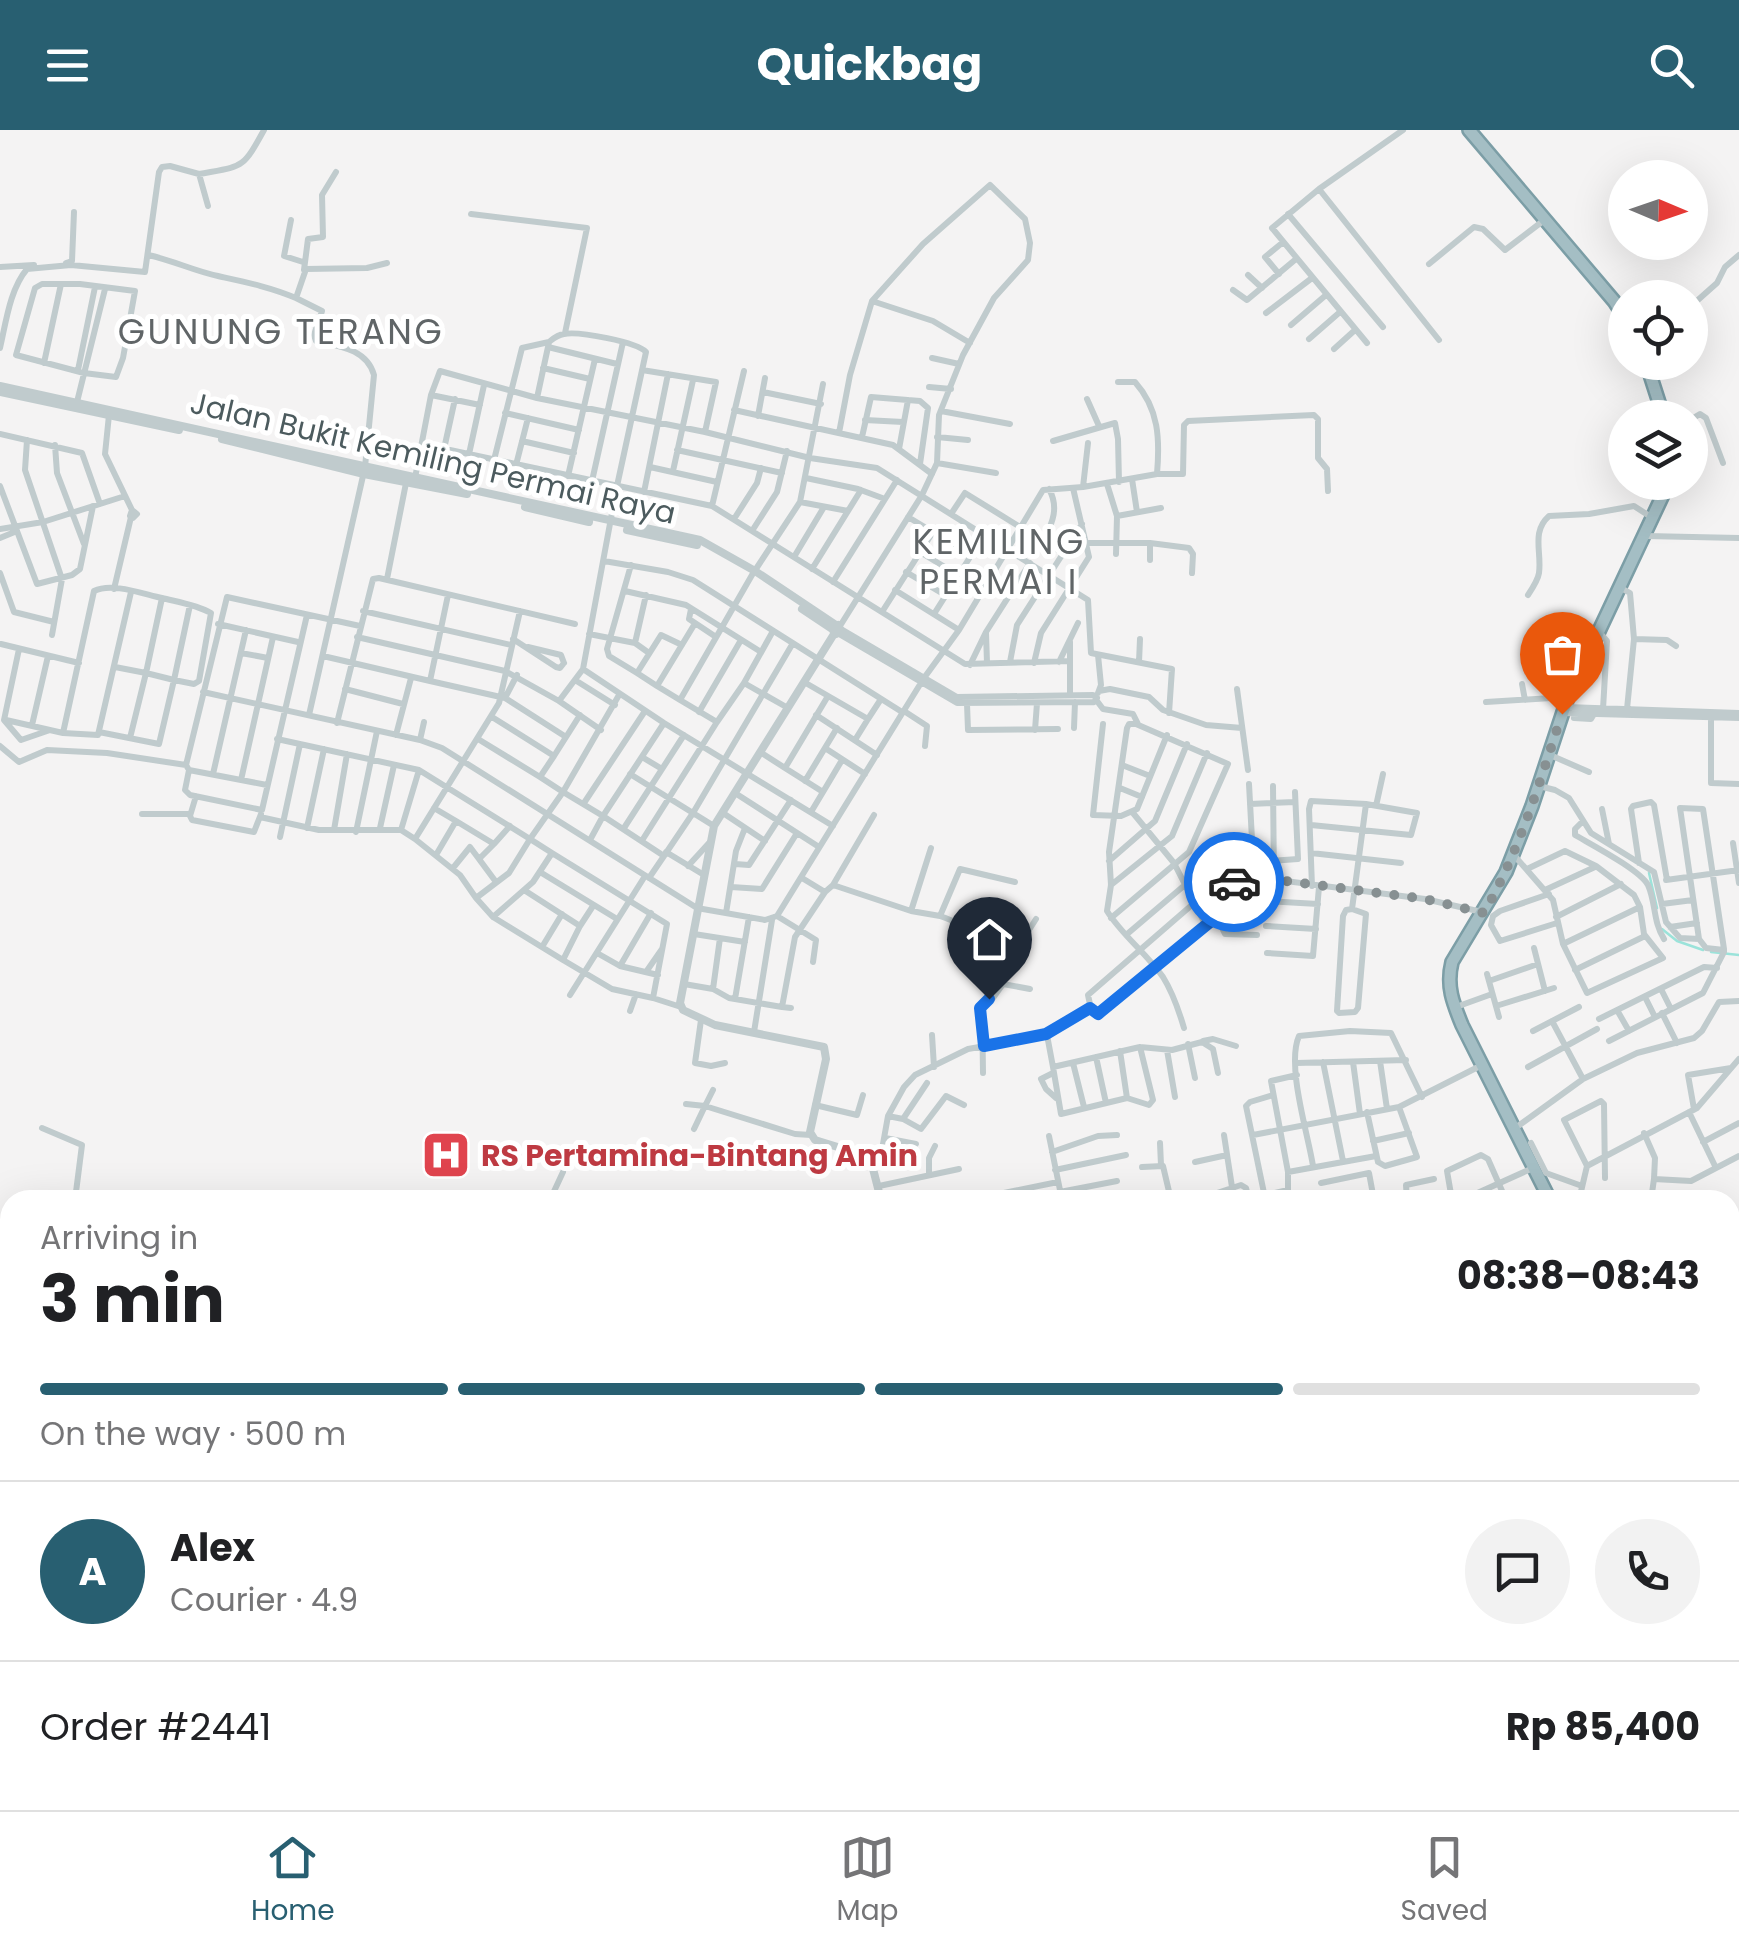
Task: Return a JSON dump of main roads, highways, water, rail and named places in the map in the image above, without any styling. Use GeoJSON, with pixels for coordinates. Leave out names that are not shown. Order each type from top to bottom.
{"type":"FeatureCollection","features":[{"type":"Feature","properties":{"kind":"highway"},"geometry":{"type":"LineString","coordinates":[[1469,130],[1608,296]]}},
{"type":"Feature","properties":{"kind":"highway"},"geometry":{"type":"LineString","coordinates":[[1545,1190],[1455,1007],[1449,990],[1452,962],[1484,913],[1513,854],[1564,708],[1661,500]]}},
{"type":"Feature","properties":{"kind":"waterway"},"geometry":{"type":"LineString","coordinates":[[1649,873],[1657,908]]}},
{"type":"Feature","properties":{"kind":"waterway"},"geometry":{"type":"LineString","coordinates":[[1662,929],[1677,941],[1703,950]]}},
{"type":"Feature","properties":{"kind":"waterway"},"geometry":{"type":"LineString","coordinates":[[1711,952],[1739,955]]}},
{"type":"Feature","properties":{"kind":"place","name":"RS Pertamina-Bintang Amin"},"geometry":{"type":"Point","coordinates":[446,1155]}},
{"type":"Feature","properties":{"kind":"district","name":"GUNUNG TERANG"},"geometry":{"type":"Point","coordinates":[281,331]}},
{"type":"Feature","properties":{"kind":"district","name":"KEMILING PERMAI I"},"geometry":{"type":"Point","coordinates":[999,561]}}]}
